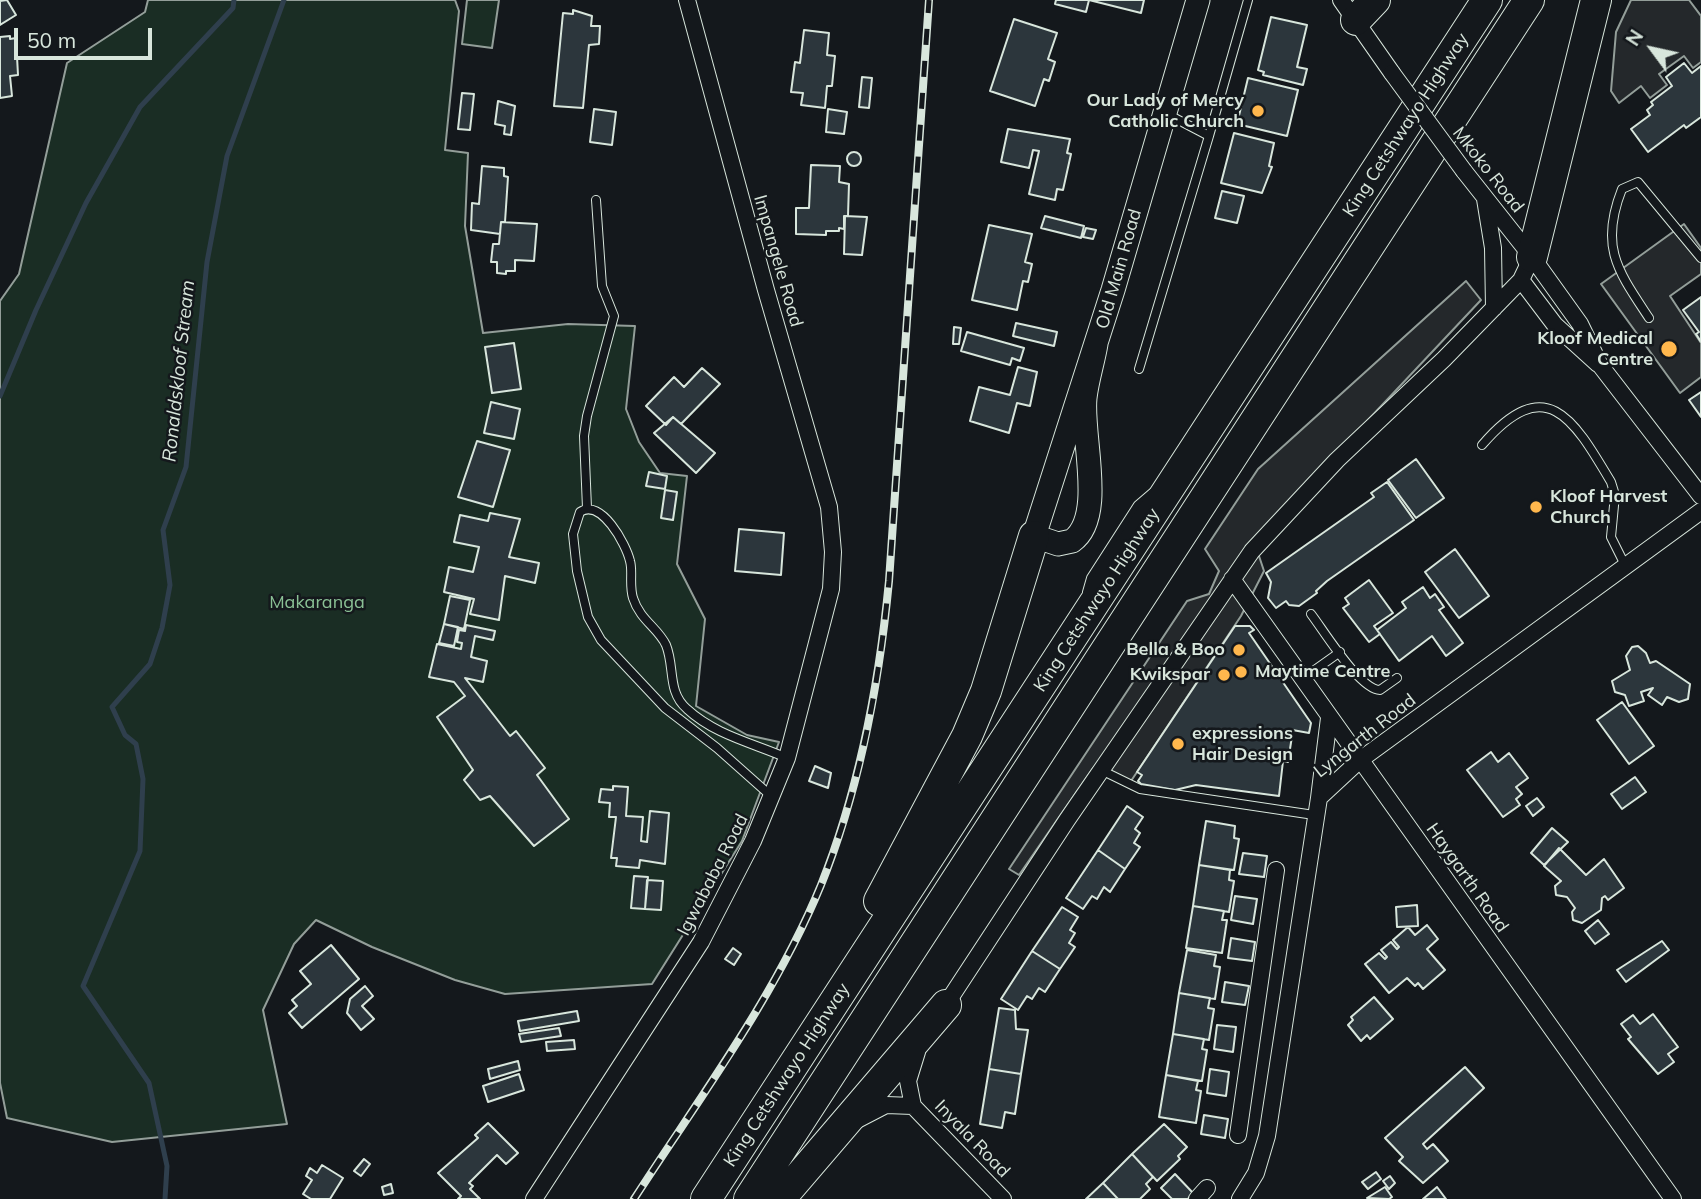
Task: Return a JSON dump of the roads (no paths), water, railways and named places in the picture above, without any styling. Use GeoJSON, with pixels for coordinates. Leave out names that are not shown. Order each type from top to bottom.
{"type":"FeatureCollection","features":[{"type":"Feature","properties":{"kind":"highway","name":"King Cetshwayo Highway"},"geometry":{"type":"LineString","coordinates":[[705,1199],[1487,0]]}},
{"type":"Feature","properties":{"kind":"highway","name":"King Cetshwayo Highway"},"geometry":{"type":"LineString","coordinates":[[749,1199],[1528,0]]}},
{"type":"Feature","properties":{"kind":"highway"},"geometry":{"type":"LineString","coordinates":[[1526,268],[1596,0]]}},
{"type":"Feature","properties":{"kind":"highway"},"geometry":{"type":"LineString","coordinates":[[770,1101],[967,736],[990,679],[1034,536]]}},
{"type":"Feature","properties":{"kind":"highway"},"geometry":{"type":"LineString","coordinates":[[780,1199],[844,1128],[946,1005]]}},
{"type":"Feature","properties":{"kind":"street","name":"Impangele Road"},"geometry":{"type":"LineString","coordinates":[[687,0],[766,290],[822,481],[833,532]]}},
{"type":"Feature","properties":{"kind":"street","name":"Old Main Road"},"geometry":{"type":"LineString","coordinates":[[1034,536],[1096,344],[1198,0]]}},
{"type":"Feature","properties":{"kind":"street","name":"Mkoko Road"},"geometry":{"type":"LineString","coordinates":[[1357,7],[1392,73],[1485,198],[1526,268],[1555,325],[1600,365],[1701,496]]}},
{"type":"Feature","properties":{"kind":"street"},"geometry":{"type":"LineString","coordinates":[[1485,198],[1493,248],[1494,308]]}},
{"type":"Feature","properties":{"kind":"street","name":"Mkoko Road"},"geometry":{"type":"LineString","coordinates":[[1526,268],[1580,324],[1600,365]]}},
{"type":"Feature","properties":{"kind":"street","name":"Inyala Road"},"geometry":{"type":"LineString","coordinates":[[1003,1199],[913,1106],[908,1081],[912,1062],[946,1005],[1101,770],[1232,579],[1284,514],[1494,308],[1526,268]]}},
{"type":"Feature","properties":{"kind":"street"},"geometry":{"type":"LineString","coordinates":[[1034,536],[1058,544],[1069,543],[1079,537],[1087,524],[1089,495],[1085,399],[1096,344]]}},
{"type":"Feature","properties":{"kind":"street","name":"Lyngarth Road"},"geometry":{"type":"LineString","coordinates":[[1240,1199],[1256,1174],[1263,1154],[1314,815],[1319,798],[1360,760],[1701,511]]}},
{"type":"Feature","properties":{"kind":"street","name":"Igwababa Road"},"geometry":{"type":"LineString","coordinates":[[534,1199],[701,942],[773,798],[787,758],[831,589],[833,532]]}},
{"type":"Feature","properties":{"kind":"street","name":"Haygarth Road"},"geometry":{"type":"LineString","coordinates":[[1232,579],[1673,1199]]}},
{"type":"Feature","properties":{"kind":"street"},"geometry":{"type":"LineString","coordinates":[[1319,798],[1329,718]]}},
{"type":"Feature","properties":{"kind":"street"},"geometry":{"type":"LineString","coordinates":[[1238,1135],[1276,870]]}},
{"type":"Feature","properties":{"kind":"street"},"geometry":{"type":"LineString","coordinates":[[1246,1075],[1276,1079]]}},
{"type":"Feature","properties":{"kind":"street","name":"Inyala Road"},"geometry":{"type":"LineString","coordinates":[[844,1128],[886,1105],[913,1106]]}},
{"type":"Feature","properties":{"kind":"lane"},"geometry":{"type":"LineString","coordinates":[[1139,369],[1248,0]]}},
{"type":"Feature","properties":{"kind":"lane"},"geometry":{"type":"LineString","coordinates":[[1165,112],[1209,136]]}},
{"type":"Feature","properties":{"kind":"lane"},"geometry":{"type":"LineString","coordinates":[[1649,318],[1612,253],[1613,212],[1622,189],[1638,182],[1701,258]]}},
{"type":"Feature","properties":{"kind":"lane"},"geometry":{"type":"LineString","coordinates":[[587,508],[584,436],[614,316],[601,280],[596,200]]}},
{"type":"Feature","properties":{"kind":"lane"},"geometry":{"type":"LineString","coordinates":[[1482,445],[1507,418],[1521,410],[1546,407],[1564,414],[1611,482],[1615,495],[1611,537],[1626,567]]}},
{"type":"Feature","properties":{"kind":"lane"},"geometry":{"type":"LineString","coordinates":[[587,508],[604,516],[631,563],[628,577],[639,615],[666,644],[671,680],[677,698],[686,709],[735,739],[787,758]]}},
{"type":"Feature","properties":{"kind":"lane"},"geometry":{"type":"LineString","coordinates":[[587,508],[576,518],[573,534],[576,571],[588,617],[601,640],[679,719],[717,748],[773,798]]}},
{"type":"Feature","properties":{"kind":"lane"},"geometry":{"type":"LineString","coordinates":[[1311,614],[1359,678],[1374,690],[1380,690],[1397,678]]}},
{"type":"Feature","properties":{"kind":"lane"},"geometry":{"type":"LineString","coordinates":[[1302,678],[1340,652]]}},
{"type":"Feature","properties":{"kind":"lane"},"geometry":{"type":"LineString","coordinates":[[679,719],[686,709]]}},
{"type":"Feature","properties":{"kind":"lane"},"geometry":{"type":"LineString","coordinates":[[1101,770],[1140,789],[1314,815]]}},
{"type":"Feature","properties":{"kind":"waterway"},"geometry":{"type":"LineString","coordinates":[[0,396],[36,310],[86,203],[140,107],[233,8],[234,0]]}},
{"type":"Feature","properties":{"kind":"waterway","name":"Ronaldskloof Stream"},"geometry":{"type":"LineString","coordinates":[[165,1199],[167,1166],[149,1083],[83,986],[140,851],[143,779],[136,744],[125,735],[112,707],[150,664],[162,628],[170,585],[163,530],[186,467],[207,262],[227,156],[284,0]]}},
{"type":"Feature","properties":{"kind":"railway"},"geometry":{"type":"LineString","coordinates":[[634,1199],[735,1046],[782,967],[821,885],[857,774],[880,659],[889,581],[929,0]]}},
{"type":"Feature","properties":{"kind":"place","name":"Our Lady of Mercy Catholic Church"},"geometry":{"type":"Point","coordinates":[1258,111]}},
{"type":"Feature","properties":{"kind":"place","name":"Kloof Medical Centre"},"geometry":{"type":"Point","coordinates":[1669,349]}},
{"type":"Feature","properties":{"kind":"place","name":"Kloof Harvest Church"},"geometry":{"type":"Point","coordinates":[1536,507]}},
{"type":"Feature","properties":{"kind":"place","name":"Bella & Boo"},"geometry":{"type":"Point","coordinates":[1239,650]}},
{"type":"Feature","properties":{"kind":"place","name":"Maytime Centre"},"geometry":{"type":"Point","coordinates":[1241,672]}},
{"type":"Feature","properties":{"kind":"place","name":"Kwikspar"},"geometry":{"type":"Point","coordinates":[1224,675]}},
{"type":"Feature","properties":{"kind":"place","name":"expressions Hair Design"},"geometry":{"type":"Point","coordinates":[1178,744]}},
{"type":"Feature","properties":{"kind":"park label","name":"Makaranga"},"geometry":{"type":"Point","coordinates":[317,603]}}]}
